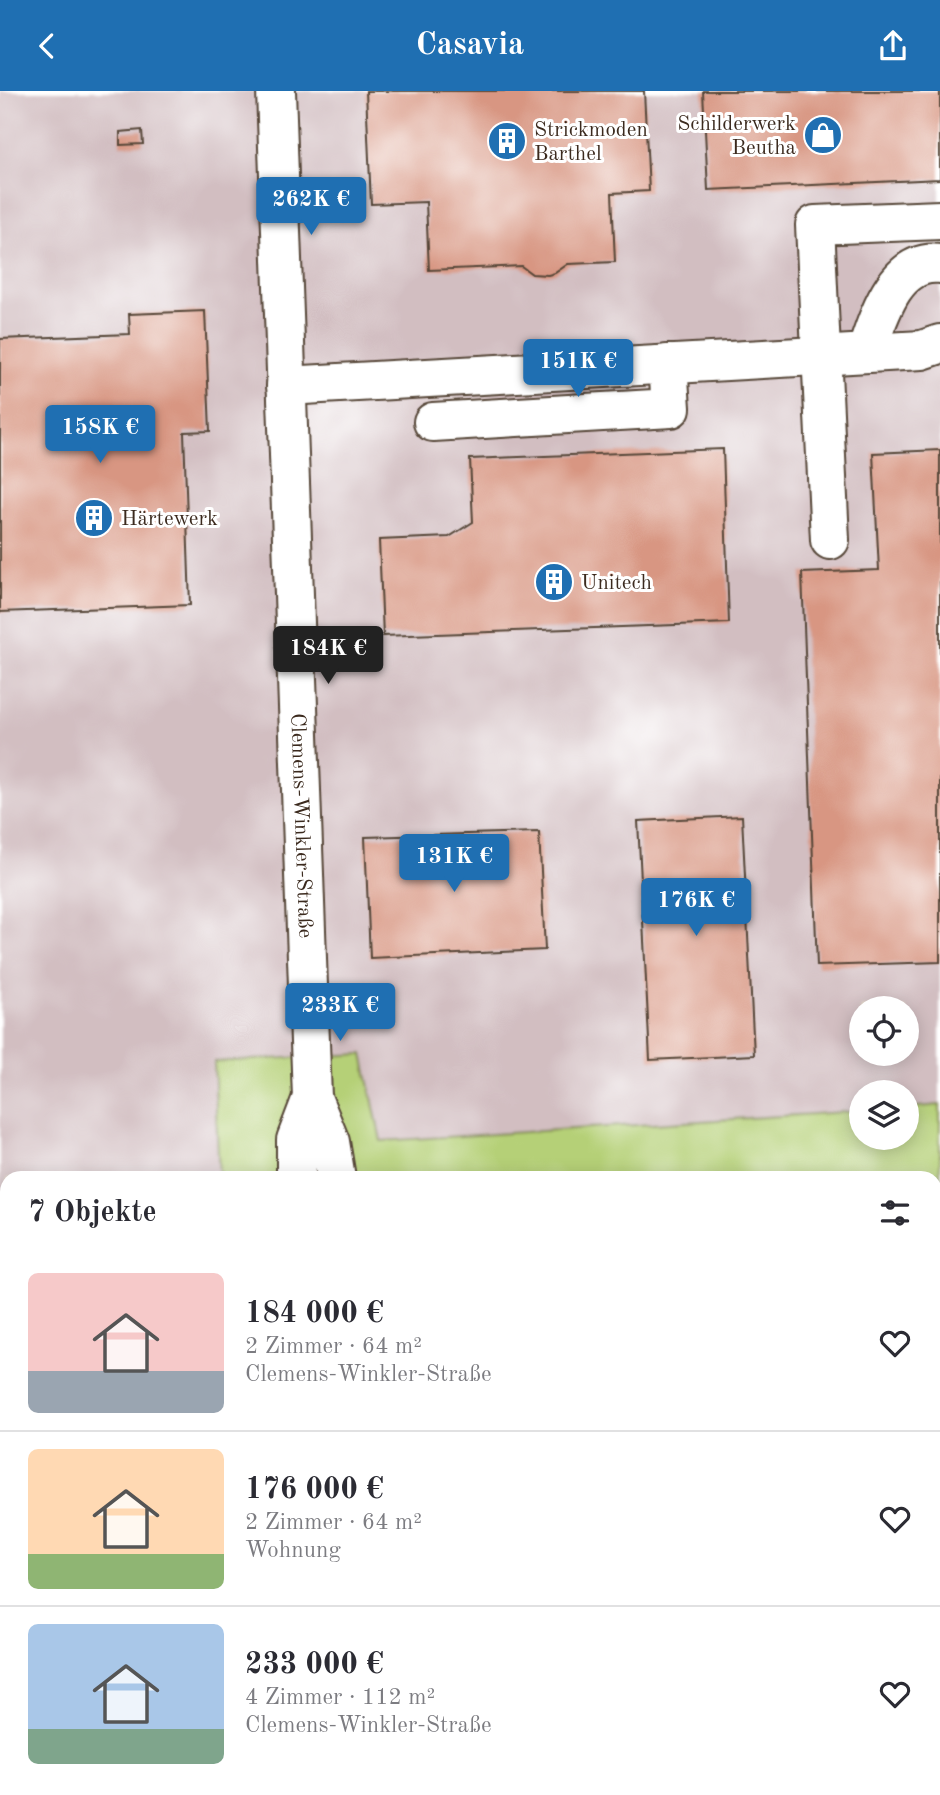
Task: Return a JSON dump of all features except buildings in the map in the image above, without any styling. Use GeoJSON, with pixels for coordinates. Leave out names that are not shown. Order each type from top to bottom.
{"type":"FeatureCollection","features":[{"type":"Feature","properties":{"kind":"street","name":"Clemens-Winkler-Straße"},"geometry":{"type":"LineString","coordinates":[[276,91],[312,1098],[330,1142],[335,1171]]}},
{"type":"Feature","properties":{"kind":"street"},"geometry":{"type":"LineString","coordinates":[[830,540],[815,225],[940,220]]}},
{"type":"Feature","properties":{"kind":"street"},"geometry":{"type":"LineString","coordinates":[[866,353],[882,306],[902,277],[929,262],[940,264]]}},
{"type":"Feature","properties":{"kind":"street"},"geometry":{"type":"LineString","coordinates":[[286,386],[922,350],[940,344]]}},
{"type":"Feature","properties":{"kind":"street"},"geometry":{"type":"LineString","coordinates":[[433,422],[671,408],[668,364]]}},
{"type":"Feature","properties":{"kind":"street","name":"Clemens-Winkler-Straße"},"geometry":{"type":"LineString","coordinates":[[296,1171],[296,1140],[312,1098]]}},
{"type":"Feature","properties":{"kind":"shaded area"},"geometry":{"type":"Polygon","coordinates":[[[0,91],[940,91],[940,1105],[919,1107],[919,1080],[849,1080],[849,1112],[380,1141],[215,1061],[219,1171],[0,1171],[0,91]]]}},
{"type":"Feature","properties":{"kind":"green space"},"geometry":{"type":"Polygon","coordinates":[[[363,1054],[381,1141],[849,1112],[849,1150],[919,1150],[919,1107],[940,1105],[940,1171],[219,1171],[214,1062],[363,1054]]]}},
{"type":"Feature","properties":{"kind":"place","name":"Schilderwerk Beutha"},"geometry":{"type":"Point","coordinates":[823,135]}},
{"type":"Feature","properties":{"kind":"place","name":"Strickmoden Barthel"},"geometry":{"type":"Point","coordinates":[507,141]}},
{"type":"Feature","properties":{"kind":"place","name":"Härtewerk"},"geometry":{"type":"Point","coordinates":[94,518]}},
{"type":"Feature","properties":{"kind":"place","name":"Unitech"},"geometry":{"type":"Point","coordinates":[554,582]}}]}
